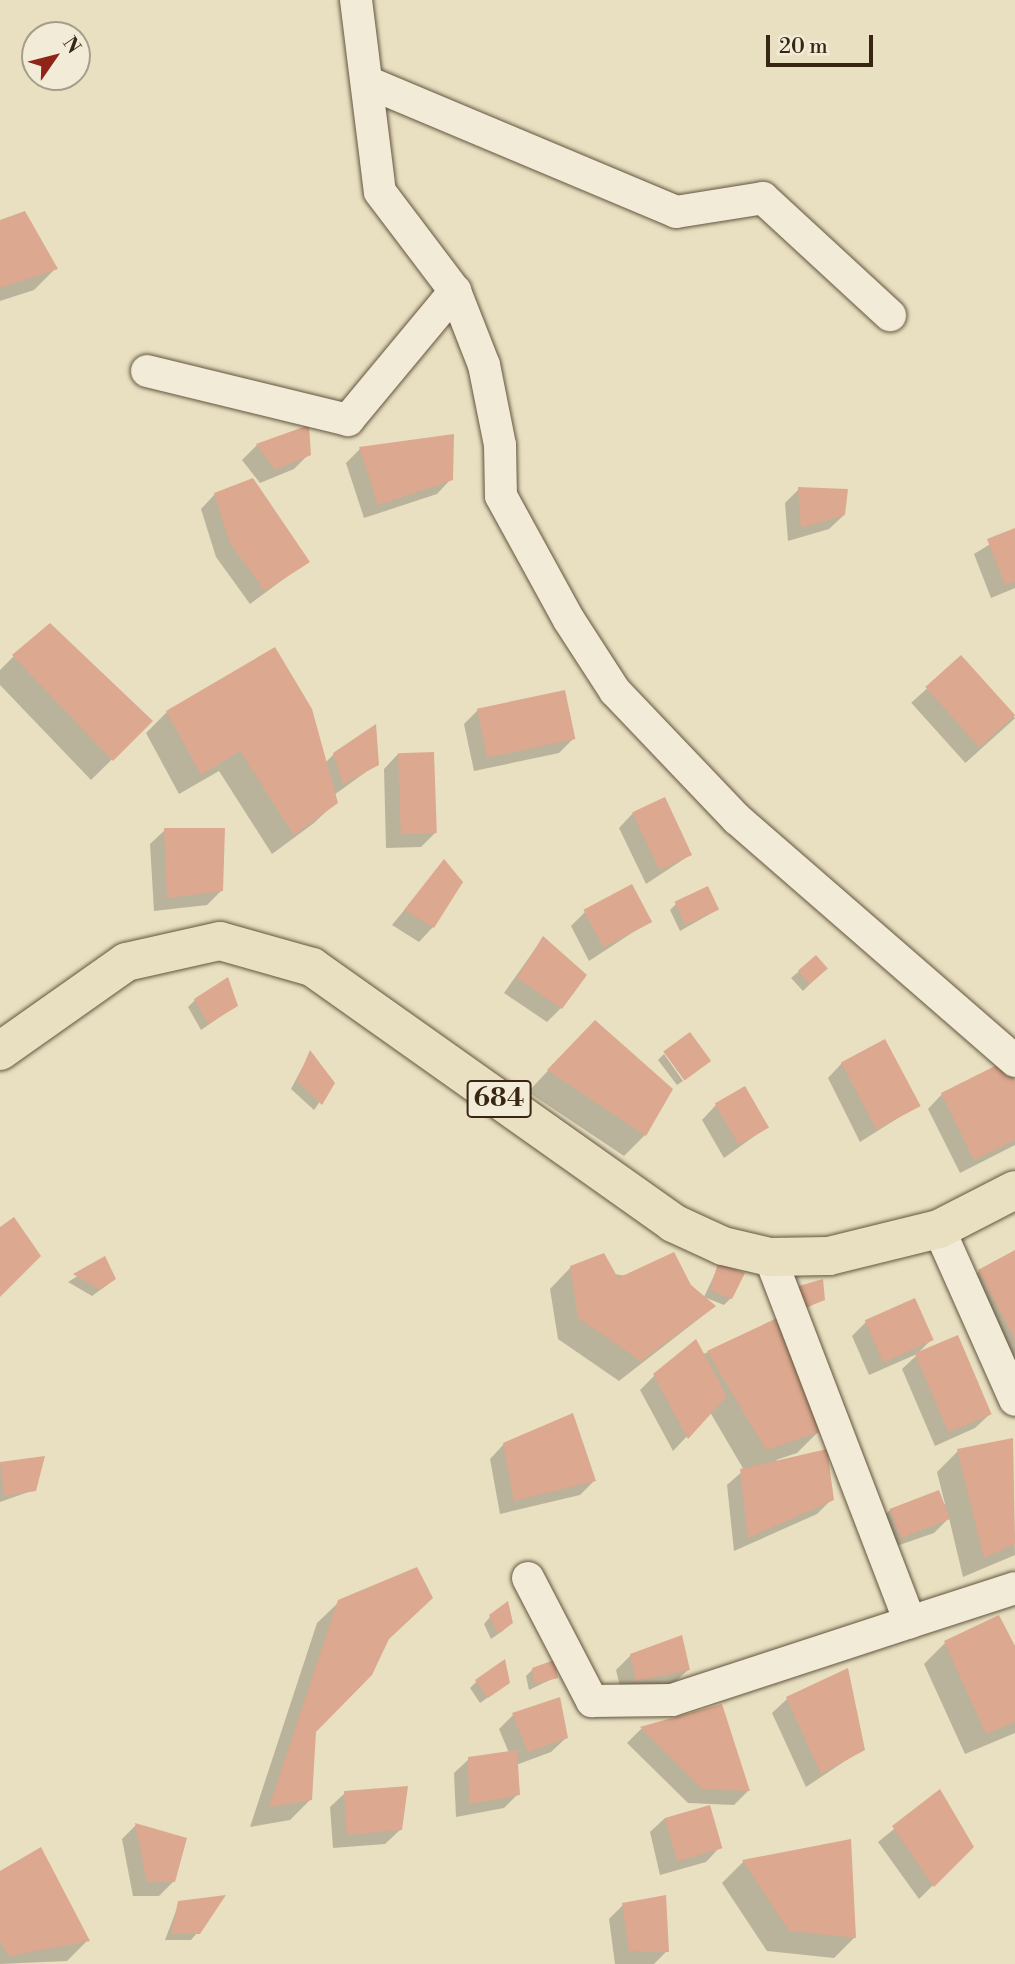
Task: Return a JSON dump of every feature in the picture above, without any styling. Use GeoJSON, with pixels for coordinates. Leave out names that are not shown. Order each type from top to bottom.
{"type":"FeatureCollection","features":[{"type":"Feature","properties":{"kind":"highway","name":"684"},"geometry":{"type":"LineString","coordinates":[[0,1051],[126,962],[220,941],[312,967],[673,1223],[723,1246],[769,1257],[829,1256],[939,1229],[1015,1190]]}},
{"type":"Feature","properties":{"kind":"street"},"geometry":{"type":"LineString","coordinates":[[356,0],[380,192],[456,290],[484,365],[500,445],[501,496],[615,691],[817,895],[1015,1061]]}},
{"type":"Feature","properties":{"kind":"street"},"geometry":{"type":"LineString","coordinates":[[367,82],[676,212],[763,198],[890,314]]}},
{"type":"Feature","properties":{"kind":"street"},"geometry":{"type":"LineString","coordinates":[[147,371],[348,420],[456,290]]}},
{"type":"Feature","properties":{"kind":"street"},"geometry":{"type":"LineString","coordinates":[[939,1229],[1015,1400]]}},
{"type":"Feature","properties":{"kind":"street"},"geometry":{"type":"LineString","coordinates":[[769,1257],[910,1622]]}},
{"type":"Feature","properties":{"kind":"street"},"geometry":{"type":"LineString","coordinates":[[528,1578],[592,1701],[672,1699],[1015,1588]]}},
{"type":"Feature","properties":{"kind":"building"},"geometry":{"type":"Polygon","coordinates":[[[25,211],[58,269],[0,288],[0,220],[25,211]]]}},
{"type":"Feature","properties":{"kind":"building"},"geometry":{"type":"Polygon","coordinates":[[[309,425],[311,455],[275,470],[256,444],[309,425]]]}},
{"type":"Feature","properties":{"kind":"building"},"geometry":{"type":"Polygon","coordinates":[[[454,434],[453,480],[378,505],[359,447],[454,434]]]}},
{"type":"Feature","properties":{"kind":"building"},"geometry":{"type":"Polygon","coordinates":[[[253,478],[310,562],[265,591],[230,543],[214,493],[253,478]]]}},
{"type":"Feature","properties":{"kind":"building"},"geometry":{"type":"Polygon","coordinates":[[[798,487],[848,489],[845,515],[801,528],[798,487]]]}},
{"type":"Feature","properties":{"kind":"building"},"geometry":{"type":"Polygon","coordinates":[[[1015,528],[1015,581],[1005,585],[987,539],[1015,528]]]}},
{"type":"Feature","properties":{"kind":"building"},"geometry":{"type":"Polygon","coordinates":[[[50,623],[153,721],[113,761],[12,655],[50,623]]]}},
{"type":"Feature","properties":{"kind":"building"},"geometry":{"type":"Polygon","coordinates":[[[275,647],[312,709],[338,803],[294,835],[240,751],[201,775],[166,711],[275,647]]]}},
{"type":"Feature","properties":{"kind":"building"},"geometry":{"type":"Polygon","coordinates":[[[961,655],[1015,715],[980,747],[925,687],[961,655]]]}},
{"type":"Feature","properties":{"kind":"building"},"geometry":{"type":"Polygon","coordinates":[[[565,690],[575,739],[487,758],[477,709],[565,690]]]}},
{"type":"Feature","properties":{"kind":"building"},"geometry":{"type":"Polygon","coordinates":[[[376,724],[379,765],[343,784],[333,753],[376,724]]]}},
{"type":"Feature","properties":{"kind":"building"},"geometry":{"type":"Polygon","coordinates":[[[434,752],[437,833],[401,834],[398,753],[434,752]]]}},
{"type":"Feature","properties":{"kind":"building"},"geometry":{"type":"Polygon","coordinates":[[[665,797],[692,855],[659,870],[632,812],[665,797]]]}},
{"type":"Feature","properties":{"kind":"building"},"geometry":{"type":"Polygon","coordinates":[[[164,828],[225,828],[223,891],[167,898],[164,828]]]}},
{"type":"Feature","properties":{"kind":"building"},"geometry":{"type":"Polygon","coordinates":[[[444,859],[463,882],[434,928],[404,910],[444,859]]]}},
{"type":"Feature","properties":{"kind":"building"},"geometry":{"type":"Polygon","coordinates":[[[632,884],[652,922],[604,948],[583,910],[632,884]]]}},
{"type":"Feature","properties":{"kind":"building"},"geometry":{"type":"Polygon","coordinates":[[[708,886],[719,910],[685,925],[674,902],[708,886]]]}},
{"type":"Feature","properties":{"kind":"building"},"geometry":{"type":"Polygon","coordinates":[[[543,936],[587,975],[562,1009],[517,978],[543,936]]]}},
{"type":"Feature","properties":{"kind":"building"},"geometry":{"type":"Polygon","coordinates":[[[816,955],[828,969],[810,984],[798,971],[816,955]]]}},
{"type":"Feature","properties":{"kind":"building"},"geometry":{"type":"Polygon","coordinates":[[[228,977],[238,1006],[208,1024],[194,999],[228,977]]]}},
{"type":"Feature","properties":{"kind":"building"},"geometry":{"type":"Polygon","coordinates":[[[595,1020],[673,1089],[646,1136],[547,1070],[595,1020]]]}},
{"type":"Feature","properties":{"kind":"building"},"geometry":{"type":"Polygon","coordinates":[[[690,1032],[711,1061],[684,1081],[663,1051],[690,1032]]]}},
{"type":"Feature","properties":{"kind":"building"},"geometry":{"type":"Polygon","coordinates":[[[885,1039],[921,1106],[877,1130],[841,1062],[885,1039]]]}},
{"type":"Feature","properties":{"kind":"building"},"geometry":{"type":"Polygon","coordinates":[[[310,1050],[335,1083],[322,1105],[297,1081],[310,1050]]]}},
{"type":"Feature","properties":{"kind":"building"},"geometry":{"type":"Polygon","coordinates":[[[1005,1061],[1015,1081],[1015,1140],[974,1160],[941,1093],[1005,1061]]]}},
{"type":"Feature","properties":{"kind":"building"},"geometry":{"type":"Polygon","coordinates":[[[745,1086],[769,1128],[739,1145],[715,1104],[745,1086]]]}},
{"type":"Feature","properties":{"kind":"building"},"geometry":{"type":"Polygon","coordinates":[[[14,1217],[41,1256],[0,1297],[0,1227],[14,1217]]]}},
{"type":"Feature","properties":{"kind":"building"},"geometry":{"type":"Polygon","coordinates":[[[1015,1250],[1015,1339],[978,1270],[1015,1250]]]}},
{"type":"Feature","properties":{"kind":"building"},"geometry":{"type":"Polygon","coordinates":[[[674,1252],[691,1285],[716,1306],[641,1361],[578,1318],[570,1266],[604,1253],[618,1278],[674,1252]]]}},
{"type":"Feature","properties":{"kind":"building"},"geometry":{"type":"Polygon","coordinates":[[[105,1256],[116,1279],[100,1290],[73,1274],[105,1256]]]}},
{"type":"Feature","properties":{"kind":"building"},"geometry":{"type":"Polygon","coordinates":[[[718,1263],[745,1273],[732,1299],[710,1290],[718,1263]]]}},
{"type":"Feature","properties":{"kind":"building"},"geometry":{"type":"Polygon","coordinates":[[[823,1279],[825,1300],[800,1310],[792,1288],[823,1279]]]}},
{"type":"Feature","properties":{"kind":"building"},"geometry":{"type":"Polygon","coordinates":[[[915,1298],[934,1340],[883,1362],[865,1320],[915,1298]]]}},
{"type":"Feature","properties":{"kind":"building"},"geometry":{"type":"Polygon","coordinates":[[[777,1318],[820,1432],[766,1450],[707,1351],[777,1318]]]}},
{"type":"Feature","properties":{"kind":"building"},"geometry":{"type":"Polygon","coordinates":[[[958,1335],[992,1414],[948,1433],[915,1353],[958,1335]]]}},
{"type":"Feature","properties":{"kind":"building"},"geometry":{"type":"Polygon","coordinates":[[[696,1339],[727,1396],[688,1439],[653,1374],[696,1339]]]}},
{"type":"Feature","properties":{"kind":"building"},"geometry":{"type":"Polygon","coordinates":[[[573,1413],[596,1481],[514,1501],[503,1443],[573,1413]]]}},
{"type":"Feature","properties":{"kind":"building"},"geometry":{"type":"Polygon","coordinates":[[[1013,1438],[1015,1544],[984,1558],[957,1449],[1013,1438]]]}},
{"type":"Feature","properties":{"kind":"building"},"geometry":{"type":"Polygon","coordinates":[[[827,1449],[834,1500],[748,1538],[740,1469],[827,1449]]]}},
{"type":"Feature","properties":{"kind":"building"},"geometry":{"type":"Polygon","coordinates":[[[45,1456],[36,1491],[4,1496],[0,1462],[45,1456]]]}},
{"type":"Feature","properties":{"kind":"building"},"geometry":{"type":"Polygon","coordinates":[[[939,1490],[950,1519],[901,1538],[890,1509],[939,1490]]]}},
{"type":"Feature","properties":{"kind":"building"},"geometry":{"type":"Polygon","coordinates":[[[417,1567],[433,1598],[389,1639],[372,1675],[316,1732],[312,1800],[269,1807],[338,1600],[417,1567]]]}},
{"type":"Feature","properties":{"kind":"building"},"geometry":{"type":"Polygon","coordinates":[[[508,1601],[513,1623],[498,1634],[489,1615],[508,1601]]]}},
{"type":"Feature","properties":{"kind":"building"},"geometry":{"type":"Polygon","coordinates":[[[999,1615],[1015,1646],[1015,1722],[986,1734],[944,1641],[999,1615]]]}},
{"type":"Feature","properties":{"kind":"building"},"geometry":{"type":"Polygon","coordinates":[[[682,1635],[690,1670],[636,1681],[630,1654],[682,1635]]]}},
{"type":"Feature","properties":{"kind":"building"},"geometry":{"type":"Polygon","coordinates":[[[505,1659],[510,1683],[488,1698],[475,1680],[505,1659]]]}},
{"type":"Feature","properties":{"kind":"building"},"geometry":{"type":"Polygon","coordinates":[[[554,1660],[558,1678],[535,1684],[532,1668],[554,1660]]]}},
{"type":"Feature","properties":{"kind":"building"},"geometry":{"type":"Polygon","coordinates":[[[848,1668],[865,1750],[821,1774],[786,1697],[848,1668]]]}},
{"type":"Feature","properties":{"kind":"building"},"geometry":{"type":"Polygon","coordinates":[[[560,1697],[568,1738],[528,1752],[512,1713],[560,1697]]]}},
{"type":"Feature","properties":{"kind":"building"},"geometry":{"type":"Polygon","coordinates":[[[722,1704],[750,1791],[702,1789],[640,1727],[722,1704]]]}},
{"type":"Feature","properties":{"kind":"building"},"geometry":{"type":"Polygon","coordinates":[[[517,1750],[520,1795],[469,1804],[468,1757],[517,1750]]]}},
{"type":"Feature","properties":{"kind":"building"},"geometry":{"type":"Polygon","coordinates":[[[408,1786],[402,1830],[347,1835],[344,1791],[408,1786]]]}},
{"type":"Feature","properties":{"kind":"building"},"geometry":{"type":"Polygon","coordinates":[[[940,1789],[974,1847],[934,1887],[892,1826],[940,1789]]]}},
{"type":"Feature","properties":{"kind":"building"},"geometry":{"type":"Polygon","coordinates":[[[710,1805],[722,1848],[677,1861],[665,1818],[710,1805]]]}},
{"type":"Feature","properties":{"kind":"building"},"geometry":{"type":"Polygon","coordinates":[[[135,1823],[187,1838],[175,1882],[147,1882],[135,1823]]]}},
{"type":"Feature","properties":{"kind":"building"},"geometry":{"type":"Polygon","coordinates":[[[851,1839],[856,1938],[789,1931],[742,1860],[851,1839]]]}},
{"type":"Feature","properties":{"kind":"building"},"geometry":{"type":"Polygon","coordinates":[[[41,1847],[90,1941],[9,1956],[0,1941],[0,1871],[41,1847]]]}},
{"type":"Feature","properties":{"kind":"building"},"geometry":{"type":"Polygon","coordinates":[[[226,1895],[200,1934],[171,1934],[178,1901],[226,1895]]]}},
{"type":"Feature","properties":{"kind":"building"},"geometry":{"type":"Polygon","coordinates":[[[666,1895],[669,1952],[629,1951],[622,1903],[666,1895]]]}}]}
